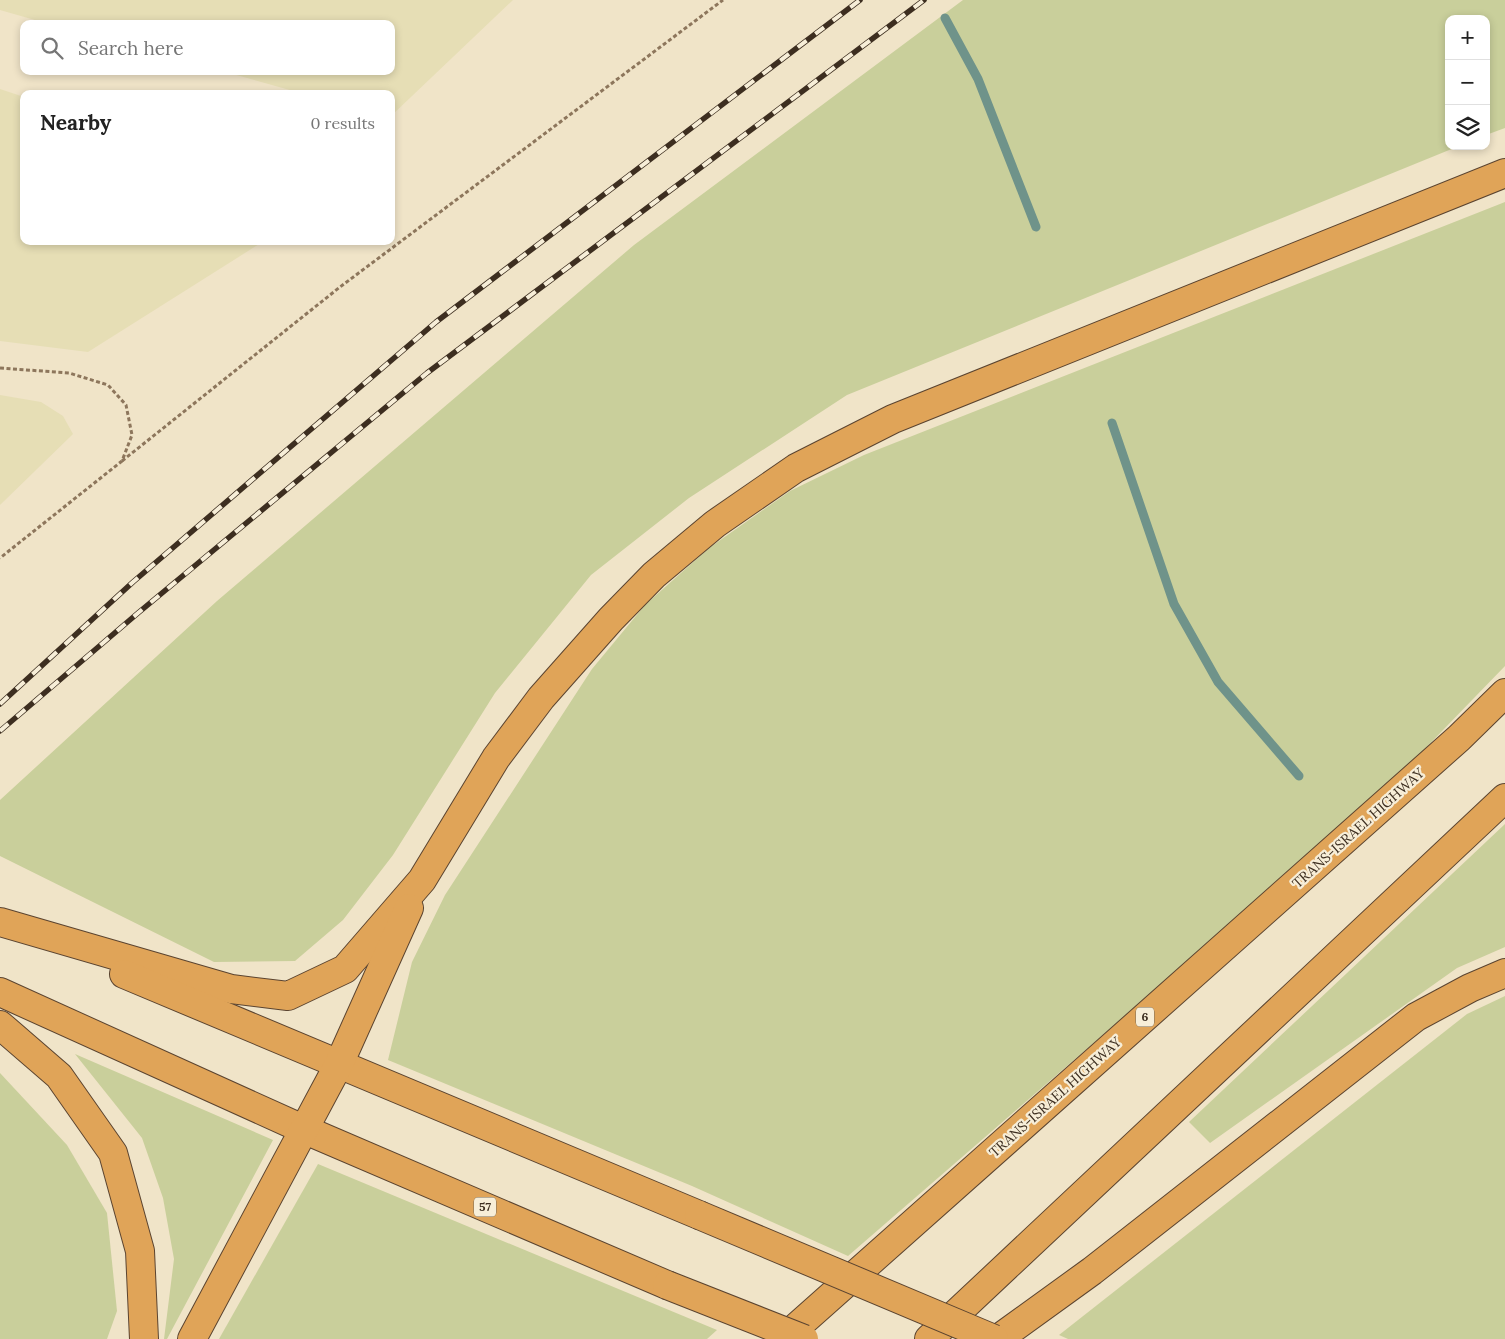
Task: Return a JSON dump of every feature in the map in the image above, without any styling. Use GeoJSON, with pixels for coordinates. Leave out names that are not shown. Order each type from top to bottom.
{"type":"FeatureCollection","features":[{"type":"Feature","properties":{"kind":"highway"},"geometry":{"type":"LineString","coordinates":[[192,1339],[339,1064],[422,880],[496,758],[541,698],[611,619],[654,575],[708,531],[796,468],[893,419],[1505,173]]}},
{"type":"Feature","properties":{"kind":"highway","name":"TRANS-ISRAEL HIGHWAY"},"geometry":{"type":"LineString","coordinates":[[783,1339],[1444,752],[1505,694]]}},
{"type":"Feature","properties":{"kind":"highway"},"geometry":{"type":"LineString","coordinates":[[929,1339],[1505,798]]}},
{"type":"Feature","properties":{"kind":"highway"},"geometry":{"type":"LineString","coordinates":[[0,922],[231,989],[288,996],[345,969],[422,880]]}},
{"type":"Feature","properties":{"kind":"highway"},"geometry":{"type":"LineString","coordinates":[[0,922],[994,1339]]}},
{"type":"Feature","properties":{"kind":"highway"},"geometry":{"type":"LineString","coordinates":[[998,1339],[1092,1271],[1416,1017],[1470,988],[1505,973]]}},
{"type":"Feature","properties":{"kind":"highway","name":"57"},"geometry":{"type":"LineString","coordinates":[[0,992],[303,1130],[667,1285],[804,1339]]}},
{"type":"Feature","properties":{"kind":"highway"},"geometry":{"type":"LineString","coordinates":[[0,1025],[59,1076],[113,1153],[140,1251],[144,1339]]}},
{"type":"Feature","properties":{"kind":"path"},"geometry":{"type":"LineString","coordinates":[[0,558],[340,288],[723,0]]}},
{"type":"Feature","properties":{"kind":"path"},"geometry":{"type":"LineString","coordinates":[[0,368],[69,373],[108,385],[126,404],[132,435],[122,461]]}},
{"type":"Feature","properties":{"kind":"shaded area"},"geometry":{"type":"Polygon","coordinates":[[[0,0],[513,0],[395,112],[395,90],[290,90],[236,75],[395,75],[395,20],[35,20],[0,10],[0,0]]]}},
{"type":"Feature","properties":{"kind":"shaded area"},"geometry":{"type":"Polygon","coordinates":[[[0,89],[20,96],[20,245],[258,245],[88,352],[0,341],[0,89]]]}},
{"type":"Feature","properties":{"kind":"shaded area"},"geometry":{"type":"Polygon","coordinates":[[[0,395],[41,402],[63,416],[73,434],[0,505],[0,395]]]}},
{"type":"Feature","properties":{"kind":"green space"},"geometry":{"type":"Polygon","coordinates":[[[963,0],[1505,0],[1505,128],[1490,134],[1490,15],[1445,15],[1445,150],[1449,150],[847,395],[689,498],[591,575],[495,693],[393,855],[343,920],[295,961],[214,962],[0,856],[0,800],[217,601],[634,245],[963,0]]]}},
{"type":"Feature","properties":{"kind":"green space"},"geometry":{"type":"Polygon","coordinates":[[[1505,202],[1505,666],[1383,792],[848,1256],[692,1186],[388,1060],[412,962],[445,895],[592,669],[645,605],[709,548],[790,491],[864,455],[1505,202]]]}},
{"type":"Feature","properties":{"kind":"green space"},"geometry":{"type":"Polygon","coordinates":[[[1505,824],[1505,947],[1457,968],[1210,1143],[1189,1122],[1505,824]]]}},
{"type":"Feature","properties":{"kind":"green space"},"geometry":{"type":"Polygon","coordinates":[[[1505,996],[1505,1339],[1068,1339],[1059,1335],[1467,1014],[1505,996]]]}},
{"type":"Feature","properties":{"kind":"green space"},"geometry":{"type":"Polygon","coordinates":[[[75,1054],[273,1140],[167,1339],[164,1339],[174,1259],[163,1198],[142,1138],[75,1054]]]}},
{"type":"Feature","properties":{"kind":"green space"},"geometry":{"type":"Polygon","coordinates":[[[0,1073],[67,1145],[107,1213],[117,1311],[107,1339],[0,1339],[0,1073]]]}},
{"type":"Feature","properties":{"kind":"green space"},"geometry":{"type":"Polygon","coordinates":[[[318,1164],[717,1330],[707,1339],[219,1339],[318,1164]]]}},
{"type":"Feature","properties":{"kind":"waterway"},"geometry":{"type":"LineString","coordinates":[[945,18],[978,79],[1036,227]]}},
{"type":"Feature","properties":{"kind":"waterway"},"geometry":{"type":"LineString","coordinates":[[1112,423],[1174,604],[1218,682],[1299,776]]}},
{"type":"Feature","properties":{"kind":"railway"},"geometry":{"type":"LineString","coordinates":[[0,704],[133,582],[436,322],[860,0]]}},
{"type":"Feature","properties":{"kind":"railway"},"geometry":{"type":"LineString","coordinates":[[0,731],[138,613],[427,373],[924,0]]}}]}
